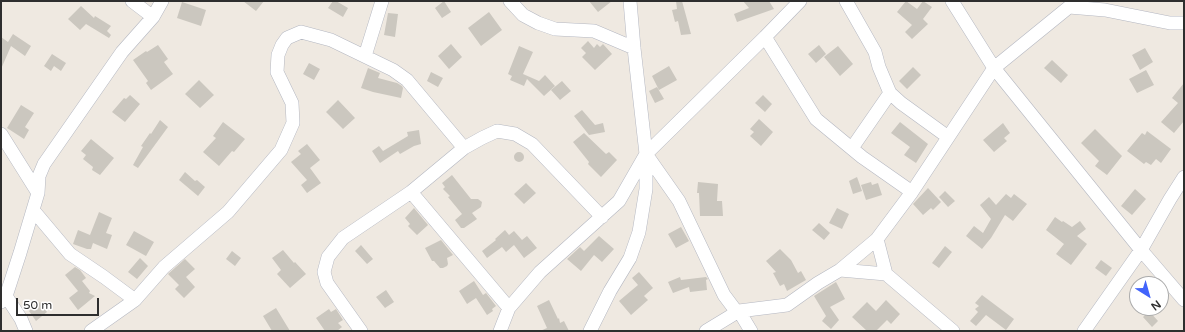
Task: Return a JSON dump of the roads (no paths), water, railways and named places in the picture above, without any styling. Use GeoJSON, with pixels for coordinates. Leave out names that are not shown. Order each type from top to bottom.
{"type":"FeatureCollection","features":[{"type":"Feature","properties":{"kind":"street"},"geometry":{"type":"LineString","coordinates":[[132,1],[153,17]]}},
{"type":"Feature","properties":{"kind":"street"},"geometry":{"type":"LineString","coordinates":[[26,331],[21,319],[4,299],[38,193],[39,176],[44,164],[122,52],[153,17],[162,1]]}},
{"type":"Feature","properties":{"kind":"street"},"geometry":{"type":"LineString","coordinates":[[365,56],[382,1]]}},
{"type":"Feature","properties":{"kind":"street"},"geometry":{"type":"LineString","coordinates":[[510,1],[523,15],[538,23],[556,28],[594,31],[634,48]]}},
{"type":"Feature","properties":{"kind":"street"},"geometry":{"type":"LineString","coordinates":[[591,330],[610,291],[630,258],[639,232],[646,189],[646,154],[630,1]]}},
{"type":"Feature","properties":{"kind":"street"},"geometry":{"type":"LineString","coordinates":[[500,331],[509,308],[540,272],[619,201],[646,154],[800,1]]}},
{"type":"Feature","properties":{"kind":"street"},"geometry":{"type":"LineString","coordinates":[[846,1],[875,52],[879,67],[890,93],[901,103],[948,137]]}},
{"type":"Feature","properties":{"kind":"street"},"geometry":{"type":"LineString","coordinates":[[952,1],[994,68],[1141,250],[1184,300]]}},
{"type":"Feature","properties":{"kind":"street"},"geometry":{"type":"LineString","coordinates":[[706,331],[740,311],[787,305],[818,283],[840,270],[877,239],[912,192],[994,68],[1073,4],[1170,23],[1184,23]]}},
{"type":"Feature","properties":{"kind":"street"},"geometry":{"type":"LineString","coordinates":[[90,331],[134,300],[164,266],[228,212],[281,150],[293,122],[292,103],[277,72],[278,55],[287,38],[301,32],[331,40],[393,70],[407,80],[464,148]]}},
{"type":"Feature","properties":{"kind":"street"},"geometry":{"type":"LineString","coordinates":[[765,37],[816,119],[862,156],[912,192]]}},
{"type":"Feature","properties":{"kind":"street"},"geometry":{"type":"LineString","coordinates":[[852,148],[890,93]]}},
{"type":"Feature","properties":{"kind":"street"},"geometry":{"type":"LineString","coordinates":[[361,331],[327,283],[324,272],[328,257],[343,238],[411,192],[464,148],[482,138],[497,131],[516,134],[532,144],[602,217]]}},
{"type":"Feature","properties":{"kind":"street"},"geometry":{"type":"LineString","coordinates":[[1,134],[38,193]]}},
{"type":"Feature","properties":{"kind":"street"},"geometry":{"type":"LineString","coordinates":[[646,154],[679,200],[724,295],[736,311],[740,311],[750,331]]}},
{"type":"Feature","properties":{"kind":"street"},"geometry":{"type":"LineString","coordinates":[[1084,331],[1141,250],[1184,177]]}},
{"type":"Feature","properties":{"kind":"street"},"geometry":{"type":"LineString","coordinates":[[411,192],[509,308]]}},
{"type":"Feature","properties":{"kind":"street"},"geometry":{"type":"LineString","coordinates":[[33,210],[70,254],[134,300]]}},
{"type":"Feature","properties":{"kind":"street"},"geometry":{"type":"LineString","coordinates":[[877,239],[886,274],[949,330]]}},
{"type":"Feature","properties":{"kind":"street"},"geometry":{"type":"LineString","coordinates":[[840,270],[886,274]]}}]}
